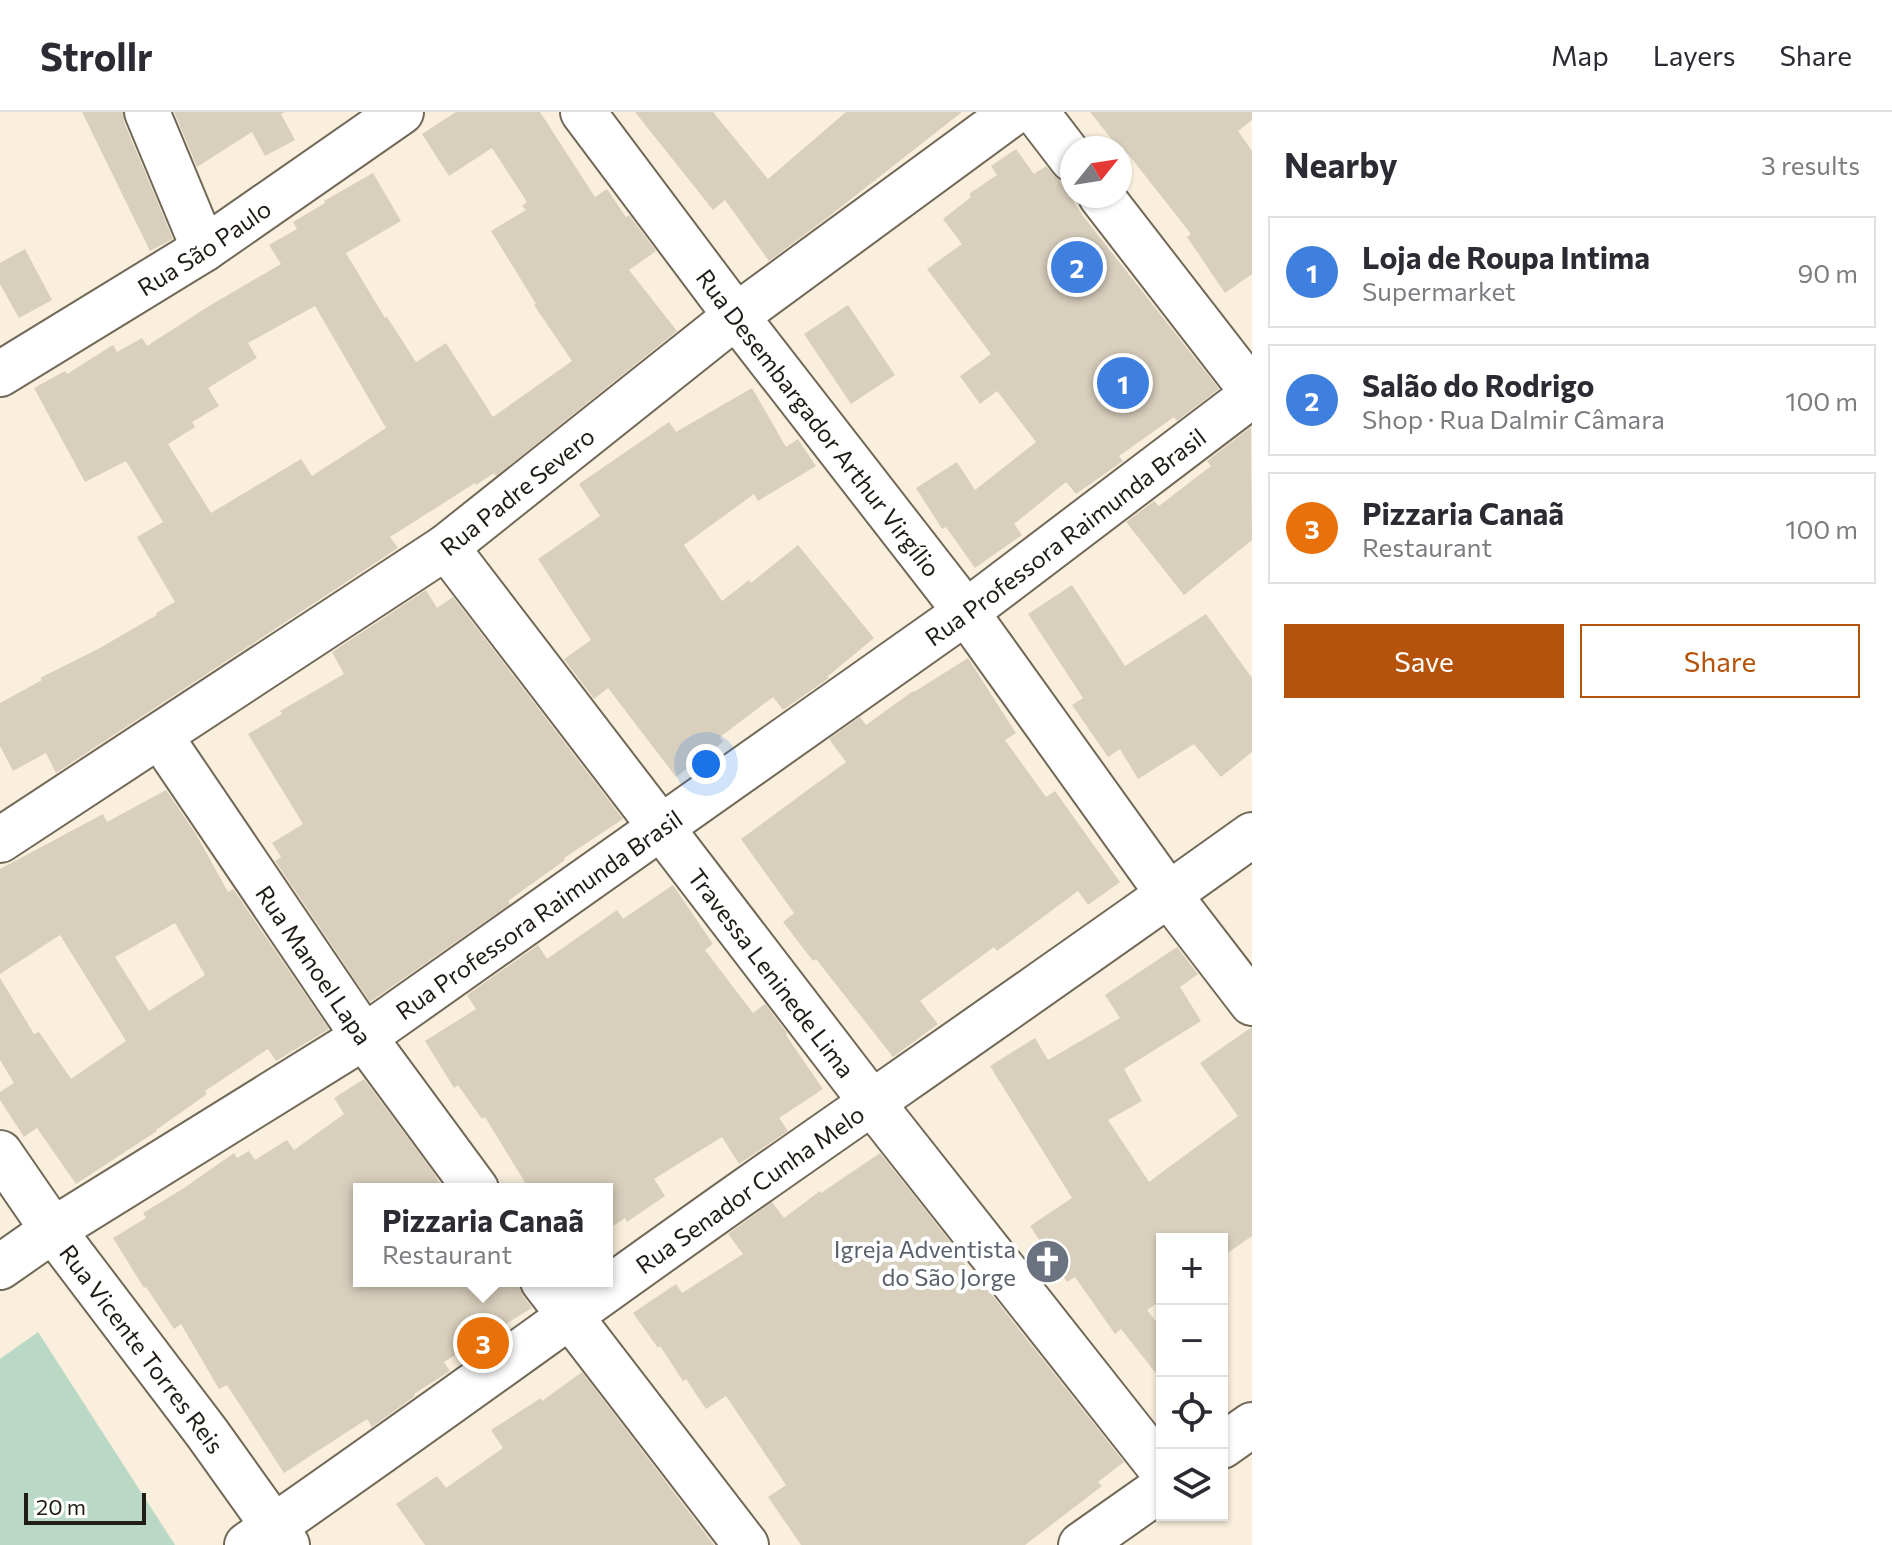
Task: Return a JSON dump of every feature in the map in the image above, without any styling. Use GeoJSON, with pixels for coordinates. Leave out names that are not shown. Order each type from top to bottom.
{"type":"FeatureCollection","features":[{"type":"Feature","properties":{"kind":"street"},"geometry":{"type":"LineString","coordinates":[[147,112],[204,249]]}},
{"type":"Feature","properties":{"kind":"street","name":"Rua São Paulo"},"geometry":{"type":"LineString","coordinates":[[0,374],[204,249],[401,112]]}},
{"type":"Feature","properties":{"kind":"street","name":"Rua Desembargador Arthur Virgílio"},"geometry":{"type":"LineString","coordinates":[[583,112],[736,316],[966,612],[1169,895],[1252,1003]]}},
{"type":"Feature","properties":{"kind":"street","name":"Rua Padre Severo"},"geometry":{"type":"LineString","coordinates":[[0,840],[446,547],[736,316],[1014,112]]}},
{"type":"Feature","properties":{"kind":"street"},"geometry":{"type":"LineString","coordinates":[[1036,112],[1060,143]]}},
{"type":"Feature","properties":{"kind":"street"},"geometry":{"type":"LineString","coordinates":[[1110,208],[1252,393]]}},
{"type":"Feature","properties":{"kind":"street","name":"Rua Professora Raimunda Brasil"},"geometry":{"type":"LineString","coordinates":[[0,1267],[53,1230],[364,1037],[662,829],[966,612],[1252,393]]}},
{"type":"Feature","properties":{"kind":"street","name":"Travessa Leninede Lima"},"geometry":{"type":"LineString","coordinates":[[446,547],[873,1104],[1156,1462]]}},
{"type":"Feature","properties":{"kind":"street","name":"Rua Manoel Lapa"},"geometry":{"type":"LineString","coordinates":[[160,736],[364,1037],[472,1183]]}},
{"type":"Feature","properties":{"kind":"street","name":"Rua Senador Cunha Melo"},"geometry":{"type":"LineString","coordinates":[[269,1539],[751,1188],[1252,835]]}},
{"type":"Feature","properties":{"kind":"street","name":"Rua Vicente Torres Reis"},"geometry":{"type":"LineString","coordinates":[[0,1153],[53,1230],[207,1433],[269,1539]]}},
{"type":"Feature","properties":{"kind":"street"},"geometry":{"type":"LineString","coordinates":[[547,1287],[746,1545]]}},
{"type":"Feature","properties":{"kind":"street"},"geometry":{"type":"LineString","coordinates":[[1228,1442],[1252,1425]]}},
{"type":"Feature","properties":{"kind":"street"},"geometry":{"type":"LineString","coordinates":[[1081,1545],[1156,1492]]}},
{"type":"Feature","properties":{"kind":"green space"},"geometry":{"type":"Polygon","coordinates":[[[38,1332],[175,1545],[0,1545],[0,1359],[38,1332]]]}},
{"type":"Feature","properties":{"kind":"building"},"geometry":{"type":"Polygon","coordinates":[[[82,112],[123,112],[124,122],[173,239],[150,251],[82,112]]]}},
{"type":"Feature","properties":{"kind":"building"},"geometry":{"type":"Polygon","coordinates":[[[174,112],[285,112],[281,114],[295,140],[265,156],[252,132],[197,167],[174,112]]]}},
{"type":"Feature","properties":{"kind":"building"},"geometry":{"type":"Polygon","coordinates":[[[456,112],[540,112],[595,197],[607,189],[626,217],[629,215],[656,251],[629,270],[677,331],[496,476],[494,473],[475,483],[390,537],[398,548],[56,773],[46,753],[13,771],[0,746],[0,703],[175,602],[137,537],[163,522],[126,461],[85,482],[34,388],[65,371],[67,374],[113,345],[117,352],[142,338],[147,346],[281,264],[269,245],[297,229],[293,222],[373,173],[401,221],[346,253],[416,362],[446,343],[493,417],[572,361],[534,305],[491,231],[526,210],[522,206],[527,202],[492,148],[449,176],[422,134],[456,112]],[[315,306],[248,343],[257,358],[208,388],[219,406],[192,422],[195,427],[168,444],[211,513],[301,459],[312,476],[386,428],[315,306]]]}},
{"type":"Feature","properties":{"kind":"building"},"geometry":{"type":"Polygon","coordinates":[[[635,112],[713,112],[768,179],[846,112],[962,112],[769,261],[725,200],[713,210],[635,112]]]}},
{"type":"Feature","properties":{"kind":"building"},"geometry":{"type":"Polygon","coordinates":[[[1090,112],[1252,112],[1252,120],[1238,131],[1252,151],[1252,274],[1225,293],[1187,237],[1191,234],[1132,159],[1132,136],[1109,136],[1090,112]]]}},
{"type":"Feature","properties":{"kind":"building"},"geometry":{"type":"Polygon","coordinates":[[[1016,149],[1034,174],[1046,166],[1060,180],[1060,208],[1078,208],[1219,389],[1177,421],[1174,417],[1119,456],[1123,461],[1076,494],[1066,482],[1014,524],[1022,535],[975,568],[946,527],[942,529],[916,488],[957,462],[975,490],[1036,442],[997,391],[980,404],[960,376],[991,354],[927,269],[962,244],[943,219],[971,197],[969,194],[997,175],[991,166],[1016,149]]]}},
{"type":"Feature","properties":{"kind":"building"},"geometry":{"type":"Polygon","coordinates":[[[25,249],[52,300],[19,318],[0,284],[0,263],[25,249]]]}},
{"type":"Feature","properties":{"kind":"building"},"geometry":{"type":"Polygon","coordinates":[[[848,305],[895,375],[851,404],[804,334],[848,305]]]}},
{"type":"Feature","properties":{"kind":"building"},"geometry":{"type":"Polygon","coordinates":[[[752,388],[786,447],[798,439],[816,466],[758,501],[754,494],[684,545],[722,601],[749,580],[751,583],[798,545],[874,638],[829,678],[783,710],[773,697],[720,737],[723,742],[676,777],[608,688],[594,699],[564,659],[591,640],[538,559],[600,516],[579,484],[669,422],[676,432],[752,388]]]}},
{"type":"Feature","properties":{"kind":"building"},"geometry":{"type":"Polygon","coordinates":[[[1251,427],[1252,540],[1184,595],[1126,522],[1154,501],[1159,506],[1211,466],[1207,461],[1251,427]]]}},
{"type":"Feature","properties":{"kind":"building"},"geometry":{"type":"Polygon","coordinates":[[[1072,585],[1125,666],[1206,614],[1252,678],[1252,752],[1221,777],[1194,744],[1138,779],[1120,749],[1108,757],[1072,705],[1083,698],[1028,614],[1072,585]]]}},
{"type":"Feature","properties":{"kind":"building"},"geometry":{"type":"Polygon","coordinates":[[[426,590],[437,608],[453,597],[623,819],[564,858],[508,901],[510,904],[370,1002],[275,861],[281,857],[272,843],[303,824],[248,734],[282,714],[280,711],[344,674],[332,652],[426,590]]]}},
{"type":"Feature","properties":{"kind":"building"},"geometry":{"type":"Polygon","coordinates":[[[968,658],[1016,733],[1005,740],[1046,797],[1055,791],[1120,882],[1088,905],[1078,891],[997,951],[994,947],[920,1001],[938,1024],[893,1057],[783,922],[794,913],[741,839],[846,762],[829,739],[860,717],[866,725],[913,691],[968,658]]]}},
{"type":"Feature","properties":{"kind":"building"},"geometry":{"type":"Polygon","coordinates":[[[166,790],[196,834],[228,892],[233,889],[329,1029],[276,1061],[268,1049],[205,1091],[207,1094],[157,1131],[76,1184],[37,1128],[24,1137],[0,1100],[0,1092],[14,1083],[0,1060],[0,978],[34,1034],[39,1032],[71,1079],[126,1041],[60,935],[0,974],[0,869],[103,814],[107,822],[166,790]],[[175,923],[115,957],[149,1011],[205,975],[175,923]]]}},
{"type":"Feature","properties":{"kind":"building"},"geometry":{"type":"Polygon","coordinates":[[[673,885],[713,944],[705,950],[753,1013],[765,1004],[823,1089],[779,1118],[788,1131],[739,1164],[722,1137],[654,1179],[665,1196],[627,1222],[625,1218],[613,1226],[613,1183],[525,1183],[485,1117],[482,1119],[458,1085],[454,1088],[425,1041],[476,1009],[467,995],[538,945],[547,959],[617,910],[623,919],[673,885]]]}},
{"type":"Feature","properties":{"kind":"building"},"geometry":{"type":"Polygon","coordinates":[[[1177,947],[1198,974],[1180,987],[1201,1021],[1124,1069],[1142,1101],[1108,1120],[1149,1182],[1238,1116],[1200,1063],[1252,1027],[1252,1236],[1228,1253],[1228,1233],[1156,1233],[1156,1304],[1147,1310],[1156,1321],[1156,1373],[1121,1329],[1115,1334],[1075,1277],[1067,1282],[1030,1226],[1072,1198],[990,1066],[1035,1038],[1048,1060],[1120,1018],[1105,995],[1177,947]]]}},
{"type":"Feature","properties":{"kind":"building"},"geometry":{"type":"Polygon","coordinates":[[[364,1079],[439,1183],[353,1183],[353,1287],[521,1287],[532,1308],[444,1362],[450,1371],[372,1427],[367,1419],[284,1473],[227,1385],[219,1389],[181,1324],[174,1329],[113,1238],[146,1218],[143,1213],[234,1153],[237,1158],[249,1151],[255,1160],[287,1140],[294,1150],[344,1114],[334,1098],[364,1079]]]}},
{"type":"Feature","properties":{"kind":"building"},"geometry":{"type":"Polygon","coordinates":[[[880,1153],[953,1245],[970,1273],[973,1271],[1124,1462],[1098,1482],[1102,1486],[1025,1545],[801,1545],[768,1497],[786,1485],[726,1396],[706,1409],[633,1313],[676,1284],[682,1293],[743,1254],[728,1234],[772,1202],[784,1218],[880,1153]]]}},
{"type":"Feature","properties":{"kind":"building"},"geometry":{"type":"Polygon","coordinates":[[[582,1372],[714,1545],[425,1545],[396,1504],[437,1476],[446,1488],[503,1448],[491,1430],[541,1398],[542,1401],[582,1372]]]}},
{"type":"Feature","properties":{"kind":"place","name":"Salão do Rodrigo"},"geometry":{"type":"Point","coordinates":[1077,267]}},
{"type":"Feature","properties":{"kind":"place","name":"Loja de Roupa Intima"},"geometry":{"type":"Point","coordinates":[1123,383]}},
{"type":"Feature","properties":{"kind":"place","name":"Igreja Adventista do São Jorge"},"geometry":{"type":"Point","coordinates":[1047,1262]}},
{"type":"Feature","properties":{"kind":"place","name":"Pizzaria Canaã"},"geometry":{"type":"Point","coordinates":[483,1343]}}]}
